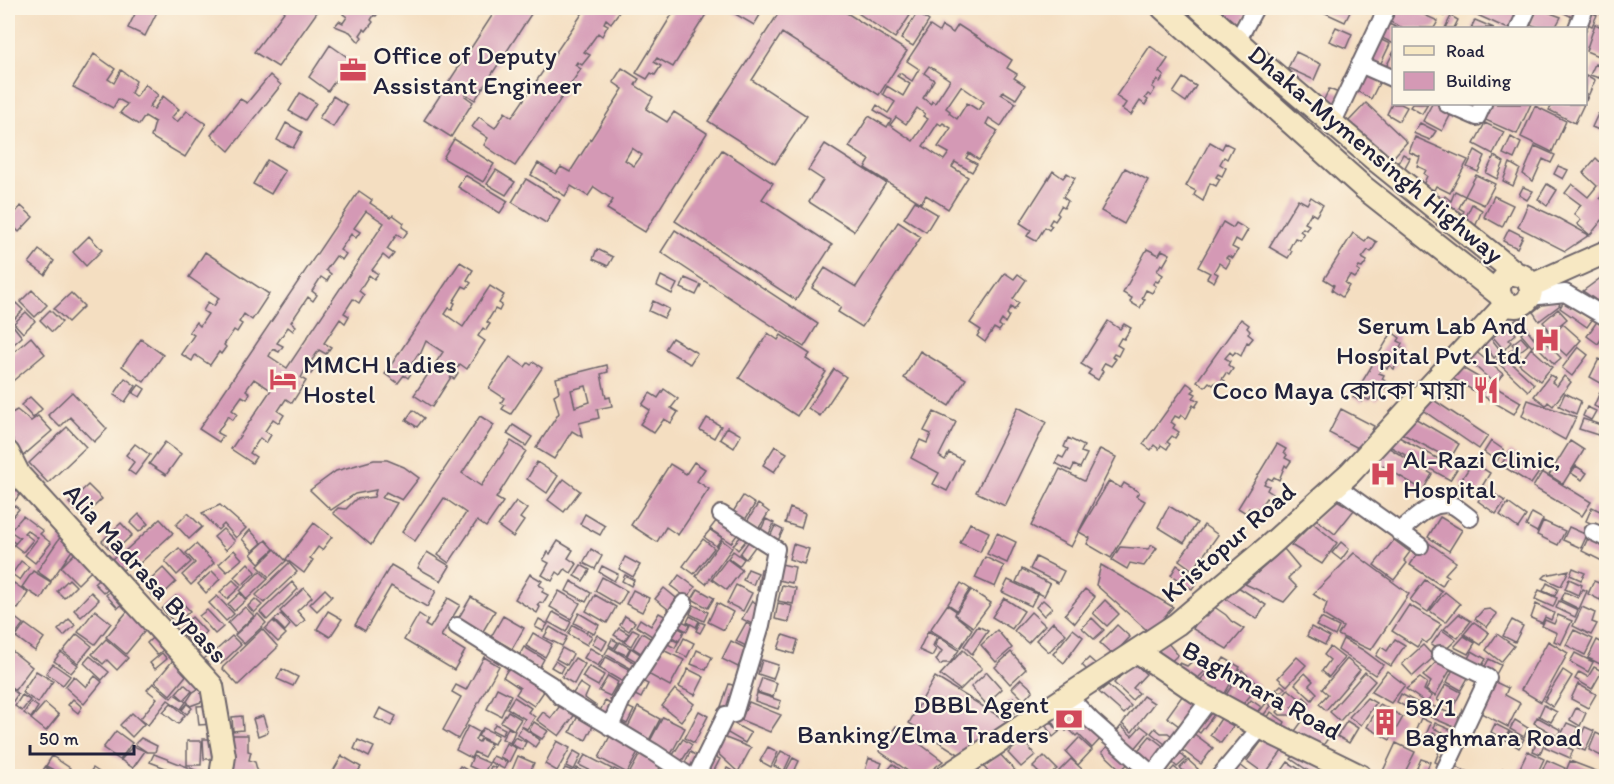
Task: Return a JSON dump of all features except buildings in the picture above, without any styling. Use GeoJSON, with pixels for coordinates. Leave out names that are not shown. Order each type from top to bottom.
{"type":"FeatureCollection","features":[{"type":"Feature","properties":{"kind":"main road","name":"Dhaka-Mymensingh Highway"},"geometry":{"type":"LineString","coordinates":[[1163,8],[1363,187],[1503,299]]}},
{"type":"Feature","properties":{"kind":"main road","name":"Dhaka-Mymensingh Highway"},"geometry":{"type":"LineString","coordinates":[[1200,8],[1266,67],[1526,286]]}},
{"type":"Feature","properties":{"kind":"main road"},"geometry":{"type":"LineString","coordinates":[[1503,299],[1520,306],[1526,286],[1606,252]]}},
{"type":"Feature","properties":{"kind":"main road","name":"Kristopur Road"},"geometry":{"type":"LineString","coordinates":[[947,777],[1177,624],[1268,547],[1350,473],[1503,299]]}},
{"type":"Feature","properties":{"kind":"main road","name":"Alia Madrasa Bypass"},"geometry":{"type":"LineString","coordinates":[[8,453],[19,475],[212,686],[224,756],[221,777]]}},
{"type":"Feature","properties":{"kind":"main road","name":"Baghmara Road"},"geometry":{"type":"LineString","coordinates":[[1137,651],[1210,699],[1360,777]]}},
{"type":"Feature","properties":{"kind":"street"},"geometry":{"type":"LineString","coordinates":[[1236,39],[1255,8]]}},
{"type":"Feature","properties":{"kind":"street"},"geometry":{"type":"LineString","coordinates":[[1333,122],[1387,8]]}},
{"type":"Feature","properties":{"kind":"street"},"geometry":{"type":"LineString","coordinates":[[1519,27],[1528,8]]}},
{"type":"Feature","properties":{"kind":"street"},"geometry":{"type":"LineString","coordinates":[[1577,27],[1585,8]]}},
{"type":"Feature","properties":{"kind":"street"},"geometry":{"type":"LineString","coordinates":[[1360,64],[1392,78]]}},
{"type":"Feature","properties":{"kind":"street"},"geometry":{"type":"LineString","coordinates":[[1449,105],[1477,117],[1483,105]]}},
{"type":"Feature","properties":{"kind":"street"},"geometry":{"type":"LineString","coordinates":[[1526,286],[1566,293],[1606,317]]}},
{"type":"Feature","properties":{"kind":"street"},"geometry":{"type":"LineString","coordinates":[[1336,486],[1420,546]]}},
{"type":"Feature","properties":{"kind":"street"},"geometry":{"type":"LineString","coordinates":[[1399,532],[1431,507],[1442,504],[1454,506],[1470,518]]}},
{"type":"Feature","properties":{"kind":"street"},"geometry":{"type":"LineString","coordinates":[[696,777],[726,714],[734,714],[762,625],[776,549],[721,514]]}},
{"type":"Feature","properties":{"kind":"street"},"geometry":{"type":"LineString","coordinates":[[610,727],[622,699],[684,603]]}},
{"type":"Feature","properties":{"kind":"street"},"geometry":{"type":"LineString","coordinates":[[456,626],[551,685],[561,698],[689,777]]}},
{"type":"Feature","properties":{"kind":"street"},"geometry":{"type":"LineString","coordinates":[[1440,654],[1488,678],[1442,777]]}},
{"type":"Feature","properties":{"kind":"street"},"geometry":{"type":"LineString","coordinates":[[1068,696],[1152,775],[1210,699]]}},
{"type":"Feature","properties":{"kind":"street"},"geometry":{"type":"LineString","coordinates":[[1220,777],[1261,727]]}},
{"type":"Feature","properties":{"kind":"place","name":"Office of Deputy Assistant Engineer"},"geometry":{"type":"Point","coordinates":[353,70]}},
{"type":"Feature","properties":{"kind":"place","name":"Serum Lab And Hospital Pvt. Ltd."},"geometry":{"type":"Point","coordinates":[1547,340]}},
{"type":"Feature","properties":{"kind":"place","name":"MMCH Ladies Hostel"},"geometry":{"type":"Point","coordinates":[283,379]}},
{"type":"Feature","properties":{"kind":"place","name":"Coco Maya কোকো মায়া"},"geometry":{"type":"Point","coordinates":[1486,390]}},
{"type":"Feature","properties":{"kind":"place","name":"Al-Razi Clinic, Hospital"},"geometry":{"type":"Point","coordinates":[1383,474]}},
{"type":"Feature","properties":{"kind":"place","name":"DBBL Agent Banking/Elma Traders"},"geometry":{"type":"Point","coordinates":[1069,719]}},
{"type":"Feature","properties":{"kind":"place","name":"58/1 Baghmara Road"},"geometry":{"type":"Point","coordinates":[1385,722]}}]}
